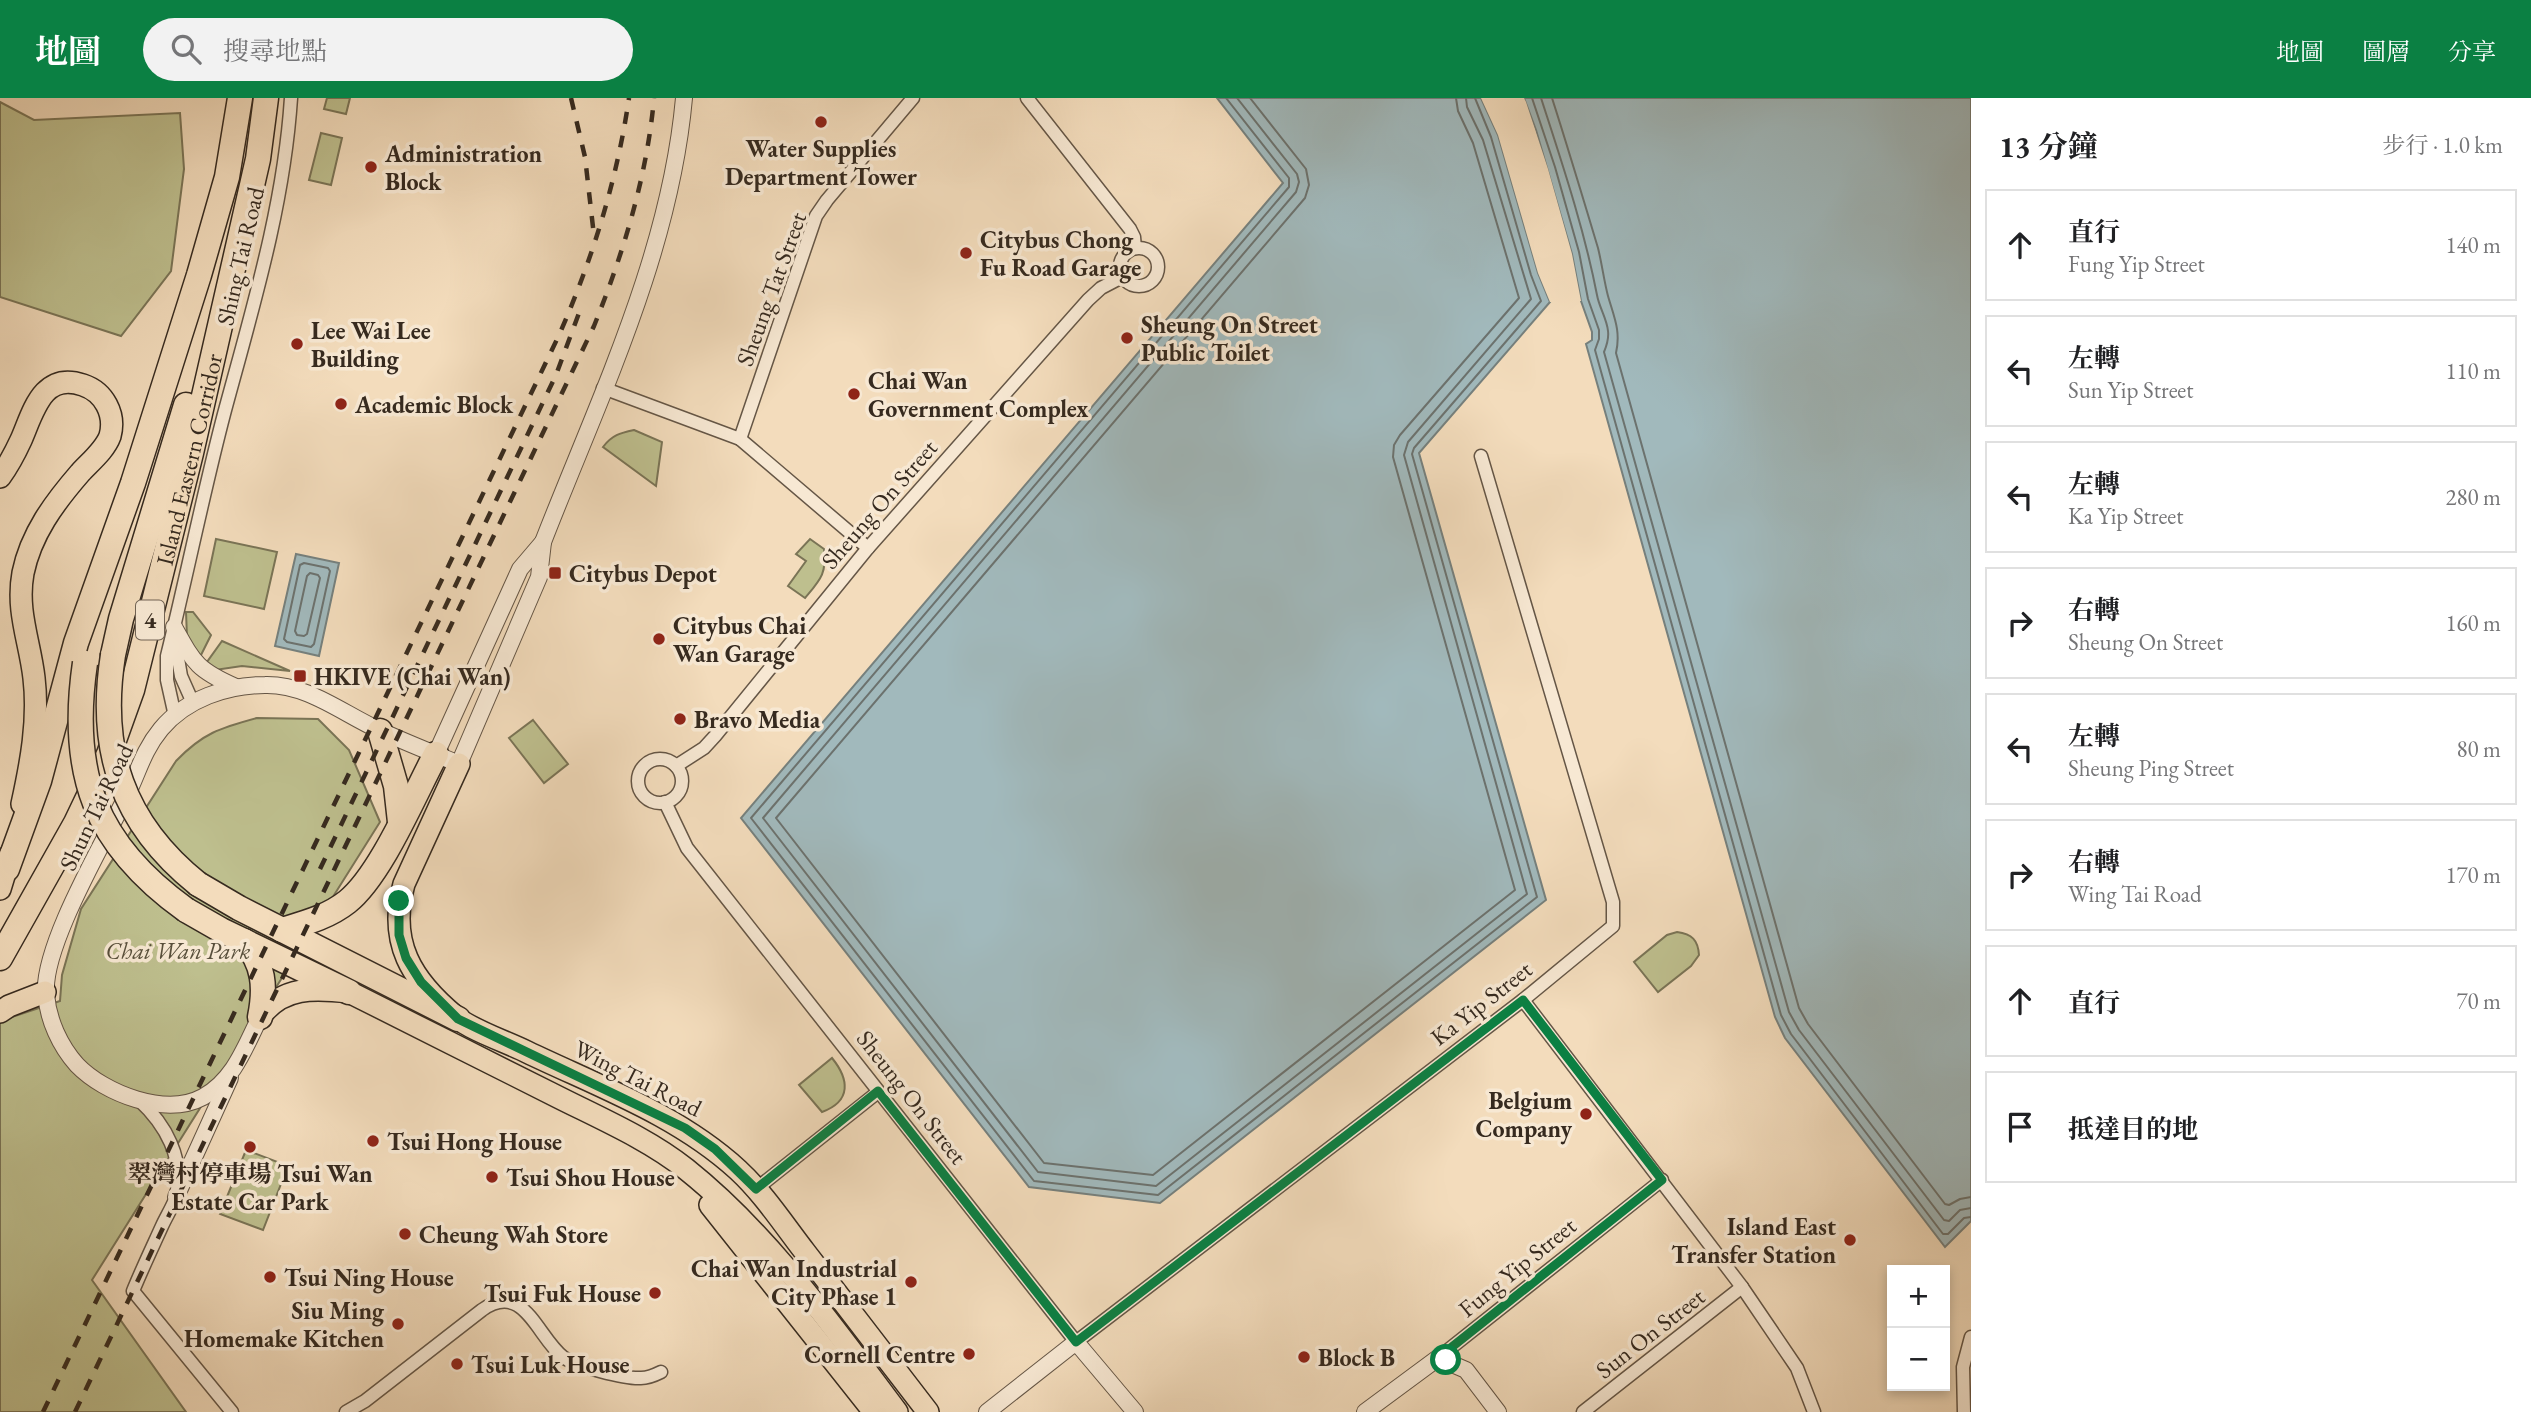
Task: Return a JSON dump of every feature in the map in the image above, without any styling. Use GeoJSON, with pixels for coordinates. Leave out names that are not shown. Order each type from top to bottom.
{"type":"FeatureCollection","features":[{"type":"Feature","properties":{"kind":"highway","name":"Island Eastern Corridor"},"geometry":{"type":"LineString","coordinates":[[4,879],[39,781],[76,643],[133,483],[217,215],[234,145],[240,98]]}},
{"type":"Feature","properties":{"kind":"highway","name":"Island Eastern Corridor"},"geometry":{"type":"LineString","coordinates":[[0,958],[76,823],[109,754],[132,690],[191,453],[258,159],[266,98]]}},
{"type":"Feature","properties":{"kind":"highway"},"geometry":{"type":"LineString","coordinates":[[234,258],[121,620],[108,692],[109,734],[115,765],[125,794],[145,831],[157,846],[198,884],[282,930],[458,1019]]}},
{"type":"Feature","properties":{"kind":"highway"},"geometry":{"type":"LineString","coordinates":[[133,483],[85,663],[80,700],[80,735],[93,800],[108,830],[126,856],[147,880],[186,910],[349,992]]}},
{"type":"Feature","properties":{"kind":"highway"},"geometry":{"type":"LineString","coordinates":[[380,731],[396,786],[400,822]]}},
{"type":"Feature","properties":{"kind":"highway"},"geometry":{"type":"LineString","coordinates":[[282,930],[326,915],[347,902],[369,880],[436,754]]}},
{"type":"Feature","properties":{"kind":"highway"},"geometry":{"type":"LineString","coordinates":[[243,940],[253,951],[261,968],[264,991],[260,1017]]}},
{"type":"Feature","properties":{"kind":"main road"},"geometry":{"type":"LineString","coordinates":[[0,477],[20,443],[35,404],[43,393],[62,384],[79,384],[93,390],[106,402],[111,419],[108,440],[42,523],[25,564],[21,588],[22,613],[33,670],[35,722],[25,791],[4,879]]}},
{"type":"Feature","properties":{"kind":"main road","name":"Wing Tai Road"},"geometry":{"type":"LineString","coordinates":[[459,764],[404,884],[398,919],[402,948],[410,967],[458,1019],[685,1128],[715,1149],[756,1189],[928,1412]]}},
{"type":"Feature","properties":{"kind":"main road"},"geometry":{"type":"LineString","coordinates":[[260,1017],[274,1000],[303,989],[349,992],[606,1121],[683,1167],[740,1219],[807,1294],[897,1412]]}},
{"type":"Feature","properties":{"kind":"main road"},"geometry":{"type":"LineString","coordinates":[[0,1013],[9,1006],[45,992]]}},
{"type":"Feature","properties":{"kind":"main road"},"geometry":{"type":"LineString","coordinates":[[683,1167],[719,1218],[874,1412]]}},
{"type":"Feature","properties":{"kind":"street","name":"Shing Tai Road"},"geometry":{"type":"LineString","coordinates":[[175,716],[167,680],[167,656],[214,453],[273,229],[289,128],[291,98]]}},
{"type":"Feature","properties":{"kind":"street"},"geometry":{"type":"LineString","coordinates":[[459,764],[539,577],[543,542],[644,284],[671,190],[684,98]]}},
{"type":"Feature","properties":{"kind":"street","name":"Sheung Tat Street"},"geometry":{"type":"LineString","coordinates":[[740,439],[816,216],[913,98]]}},
{"type":"Feature","properties":{"kind":"street"},"geometry":{"type":"LineString","coordinates":[[1027,98],[1130,229],[1135,248]]}},
{"type":"Feature","properties":{"kind":"street"},"geometry":{"type":"LineString","coordinates":[[1135,248],[1146,249],[1156,257],[1158,263],[1156,276],[1142,286],[1130,284],[1119,270],[1122,256],[1135,248]]}},
{"type":"Feature","properties":{"kind":"street","name":"Sheung On Street"},"geometry":{"type":"LineString","coordinates":[[676,766],[704,748],[715,736],[868,548],[1088,300],[1101,288],[1122,277]]}},
{"type":"Feature","properties":{"kind":"street"},"geometry":{"type":"LineString","coordinates":[[603,388],[740,439],[868,548]]}},
{"type":"Feature","properties":{"kind":"street","name":"Ka Yip Street"},"geometry":{"type":"LineString","coordinates":[[987,1412],[1523,1000],[1613,926],[1614,912],[1481,456]]}},
{"type":"Feature","properties":{"kind":"street"},"geometry":{"type":"LineString","coordinates":[[436,754],[520,569],[543,542]]}},
{"type":"Feature","properties":{"kind":"street","name":"Shing Tai Road"},"geometry":{"type":"LineString","coordinates":[[174,627],[181,676],[193,703]]}},
{"type":"Feature","properties":{"kind":"street"},"geometry":{"type":"LineString","coordinates":[[174,627],[200,668],[236,687]]}},
{"type":"Feature","properties":{"kind":"street","name":"Shun Tai Road"},"geometry":{"type":"LineString","coordinates":[[232,1073],[204,1097],[187,1104],[171,1106],[138,1100],[97,1080],[79,1066],[63,1046],[53,1025],[45,992],[52,955],[61,930],[130,790],[139,763],[161,729],[193,703],[236,687],[263,685],[293,688],[380,731],[459,764]]}},
{"type":"Feature","properties":{"kind":"street"},"geometry":{"type":"LineString","coordinates":[[656,760],[676,766],[682,780],[681,787],[672,799],[665,802],[651,801],[645,797],[638,785],[638,778],[644,766],[656,760]]}},
{"type":"Feature","properties":{"kind":"street","name":"Sheung On Street"},"geometry":{"type":"LineString","coordinates":[[665,802],[687,848],[1076,1342],[1135,1412]]}},
{"type":"Feature","properties":{"kind":"street"},"geometry":{"type":"LineString","coordinates":[[1523,1000],[1742,1287],[1797,1368],[1814,1412]]}},
{"type":"Feature","properties":{"kind":"street"},"geometry":{"type":"LineString","coordinates":[[233,1412],[133,1291],[260,1017]]}},
{"type":"Feature","properties":{"kind":"street"},"geometry":{"type":"LineString","coordinates":[[756,1189],[878,1091]]}},
{"type":"Feature","properties":{"kind":"street"},"geometry":{"type":"LineString","coordinates":[[138,1100],[155,1115],[170,1139],[176,1163],[176,1197]]}},
{"type":"Feature","properties":{"kind":"street","name":"Fung Yip Street"},"geometry":{"type":"LineString","coordinates":[[1365,1412],[1458,1343],[1662,1180]]}},
{"type":"Feature","properties":{"kind":"street","name":"Sun On Street"},"geometry":{"type":"LineString","coordinates":[[1583,1412],[1742,1287]]}},
{"type":"Feature","properties":{"kind":"street"},"geometry":{"type":"LineString","coordinates":[[346,1412],[489,1304],[507,1301],[524,1309],[560,1354],[569,1360],[632,1378],[647,1378],[661,1372]]}},
{"type":"Feature","properties":{"kind":"street"},"geometry":{"type":"LineString","coordinates":[[1965,1412],[1963,1367],[1971,1337]]}},
{"type":"Feature","properties":{"kind":"street"},"geometry":{"type":"LineString","coordinates":[[1458,1343],[1466,1370],[1498,1412]]}},
{"type":"Feature","properties":{"kind":"street"},"geometry":{"type":"LineString","coordinates":[[1438,1358],[1466,1370]]}},
{"type":"Feature","properties":{"kind":"green space"},"geometry":{"type":"Polygon","coordinates":[[[327,98],[350,98],[346,114],[324,109],[327,98]]]}},
{"type":"Feature","properties":{"kind":"green space"},"geometry":{"type":"Polygon","coordinates":[[[0,102],[34,120],[180,113],[184,169],[171,271],[121,336],[0,297],[0,102]]]}},
{"type":"Feature","properties":{"kind":"green space"},"geometry":{"type":"Polygon","coordinates":[[[321,133],[342,138],[331,185],[309,180],[321,133]]]}},
{"type":"Feature","properties":{"kind":"green space"},"geometry":{"type":"Polygon","coordinates":[[[634,430],[662,442],[656,486],[603,447],[617,435],[634,430]]]}},
{"type":"Feature","properties":{"kind":"green space"},"geometry":{"type":"Polygon","coordinates":[[[216,539],[277,552],[264,609],[204,596],[216,539]]]}},
{"type":"Feature","properties":{"kind":"green space"},"geometry":{"type":"Polygon","coordinates":[[[810,539],[824,549],[824,565],[818,581],[805,598],[788,586],[806,561],[796,554],[810,539]]]}},
{"type":"Feature","properties":{"kind":"green space"},"geometry":{"type":"Polygon","coordinates":[[[186,612],[193,612],[211,635],[200,657],[187,637],[186,612]]]}},
{"type":"Feature","properties":{"kind":"green space"},"geometry":{"type":"Polygon","coordinates":[[[222,641],[290,671],[242,666],[215,670],[207,662],[222,641]]]}},
{"type":"Feature","properties":{"kind":"green space","name":"Chai Wan Park"},"geometry":{"type":"Polygon","coordinates":[[[257,718],[318,719],[349,750],[380,822],[92,1280],[186,1412],[0,1412],[0,1021],[60,1001],[62,975],[81,909],[176,761],[213,733],[257,718]]]}},
{"type":"Feature","properties":{"kind":"green space"},"geometry":{"type":"Polygon","coordinates":[[[533,720],[568,764],[544,783],[509,738],[533,720]]]}},
{"type":"Feature","properties":{"kind":"green space"},"geometry":{"type":"Polygon","coordinates":[[[1677,932],[1687,934],[1693,939],[1699,955],[1691,966],[1658,992],[1634,962],[1667,935],[1677,932]]]}},
{"type":"Feature","properties":{"kind":"green space"},"geometry":{"type":"Polygon","coordinates":[[[832,1058],[842,1074],[845,1089],[839,1102],[822,1112],[799,1085],[832,1058]]]}},
{"type":"Feature","properties":{"kind":"green space"},"geometry":{"type":"Polygon","coordinates":[[[246,1150],[288,1166],[263,1230],[220,1214],[246,1150]]]}},
{"type":"Feature","properties":{"kind":"water"},"geometry":{"type":"Polygon","coordinates":[[[1217,98],[1481,98],[1498,135],[1538,273],[1550,302],[1419,453],[1546,900],[1160,1203],[1029,1187],[741,818],[1283,183],[1217,98]]]}},
{"type":"Feature","properties":{"kind":"water"},"geometry":{"type":"Polygon","coordinates":[[[1524,98],[1971,98],[1971,1221],[1945,1247],[1785,1038],[1775,1017],[1586,344],[1592,340],[1592,332],[1581,301],[1572,254],[1524,98]]]}},
{"type":"Feature","properties":{"kind":"water"},"geometry":{"type":"Polygon","coordinates":[[[296,554],[339,563],[319,656],[275,646],[296,554]]]}},
{"type":"Feature","properties":{"kind":"pier"},"geometry":{"type":"Polygon","coordinates":[[[1481,98],[1485,98],[1501,134],[1541,272],[1554,302],[1550,302],[1538,273],[1498,135],[1481,98]]]}},
{"type":"Feature","properties":{"kind":"pier"},"geometry":{"type":"Polygon","coordinates":[[[1521,98],[1526,102],[1548,169],[1572,254],[1581,301],[1578,301],[1569,255],[1521,98]]]}},
{"type":"Feature","properties":{"kind":"railway"},"geometry":{"type":"LineString","coordinates":[[571,98],[585,157],[594,236]]}},
{"type":"Feature","properties":{"kind":"railway"},"geometry":{"type":"LineString","coordinates":[[43,1412],[560,333],[583,276],[611,188],[629,98]]}},
{"type":"Feature","properties":{"kind":"railway"},"geometry":{"type":"LineString","coordinates":[[75,1412],[594,326],[615,271],[640,186],[654,98]]}},
{"type":"Feature","properties":{"kind":"railway"},"geometry":{"type":"LineString","coordinates":[[320,869],[556,375],[582,305]]}},
{"type":"Feature","properties":{"kind":"place","name":"Water Supplies Department Tower"},"geometry":{"type":"Point","coordinates":[821,122]}},
{"type":"Feature","properties":{"kind":"place","name":"Administration Block"},"geometry":{"type":"Point","coordinates":[371,167]}},
{"type":"Feature","properties":{"kind":"place","name":"Citybus Chong Fu Road Garage"},"geometry":{"type":"Point","coordinates":[966,253]}},
{"type":"Feature","properties":{"kind":"place","name":"Sheung On Street Public Toilet"},"geometry":{"type":"Point","coordinates":[1127,338]}},
{"type":"Feature","properties":{"kind":"place","name":"Lee Wai Lee Building"},"geometry":{"type":"Point","coordinates":[297,344]}},
{"type":"Feature","properties":{"kind":"place","name":"Chai Wan Government Complex"},"geometry":{"type":"Point","coordinates":[854,394]}},
{"type":"Feature","properties":{"kind":"place","name":"Academic Block"},"geometry":{"type":"Point","coordinates":[341,404]}},
{"type":"Feature","properties":{"kind":"place","name":"Citybus Depot"},"geometry":{"type":"Point","coordinates":[555,573]}},
{"type":"Feature","properties":{"kind":"place","name":"Citybus Chai Wan Garage"},"geometry":{"type":"Point","coordinates":[659,639]}},
{"type":"Feature","properties":{"kind":"place","name":"HKIVE (Chai Wan)"},"geometry":{"type":"Point","coordinates":[300,676]}},
{"type":"Feature","properties":{"kind":"place","name":"Bravo Media"},"geometry":{"type":"Point","coordinates":[680,719]}},
{"type":"Feature","properties":{"kind":"place","name":"Belgium Company"},"geometry":{"type":"Point","coordinates":[1586,1114]}},
{"type":"Feature","properties":{"kind":"place","name":"Tsui Hong House"},"geometry":{"type":"Point","coordinates":[373,1141]}},
{"type":"Feature","properties":{"kind":"place","name":"翠灣村停車場 Tsui Wan Estate Car Park"},"geometry":{"type":"Point","coordinates":[250,1147]}},
{"type":"Feature","properties":{"kind":"place","name":"Tsui Shou House"},"geometry":{"type":"Point","coordinates":[492,1177]}},
{"type":"Feature","properties":{"kind":"place","name":"Cheung Wah Store"},"geometry":{"type":"Point","coordinates":[405,1234]}},
{"type":"Feature","properties":{"kind":"place","name":"Island East Transfer Station"},"geometry":{"type":"Point","coordinates":[1850,1240]}},
{"type":"Feature","properties":{"kind":"place","name":"Tsui Ning House"},"geometry":{"type":"Point","coordinates":[270,1277]}},
{"type":"Feature","properties":{"kind":"place","name":"Chai Wan Industrial City Phase 1"},"geometry":{"type":"Point","coordinates":[911,1282]}},
{"type":"Feature","properties":{"kind":"place","name":"Tsui Fuk House"},"geometry":{"type":"Point","coordinates":[655,1293]}},
{"type":"Feature","properties":{"kind":"place","name":"Siu Ming Homemake Kitchen"},"geometry":{"type":"Point","coordinates":[398,1324]}},
{"type":"Feature","properties":{"kind":"place","name":"Cornell Centre"},"geometry":{"type":"Point","coordinates":[969,1354]}},
{"type":"Feature","properties":{"kind":"place","name":"Block B"},"geometry":{"type":"Point","coordinates":[1304,1357]}},
{"type":"Feature","properties":{"kind":"place","name":"Tsui Luk House"},"geometry":{"type":"Point","coordinates":[457,1364]}},
{"type":"Feature","properties":{"kind":"route"},"geometry":{"type":"LineString","coordinates":[[399,901],[399,935],[410,967],[458,1019],[685,1128],[715,1149],[756,1189],[878,1091],[1076,1342],[1523,1000],[1662,1180],[1438,1358],[1446,1360]]}}]}
